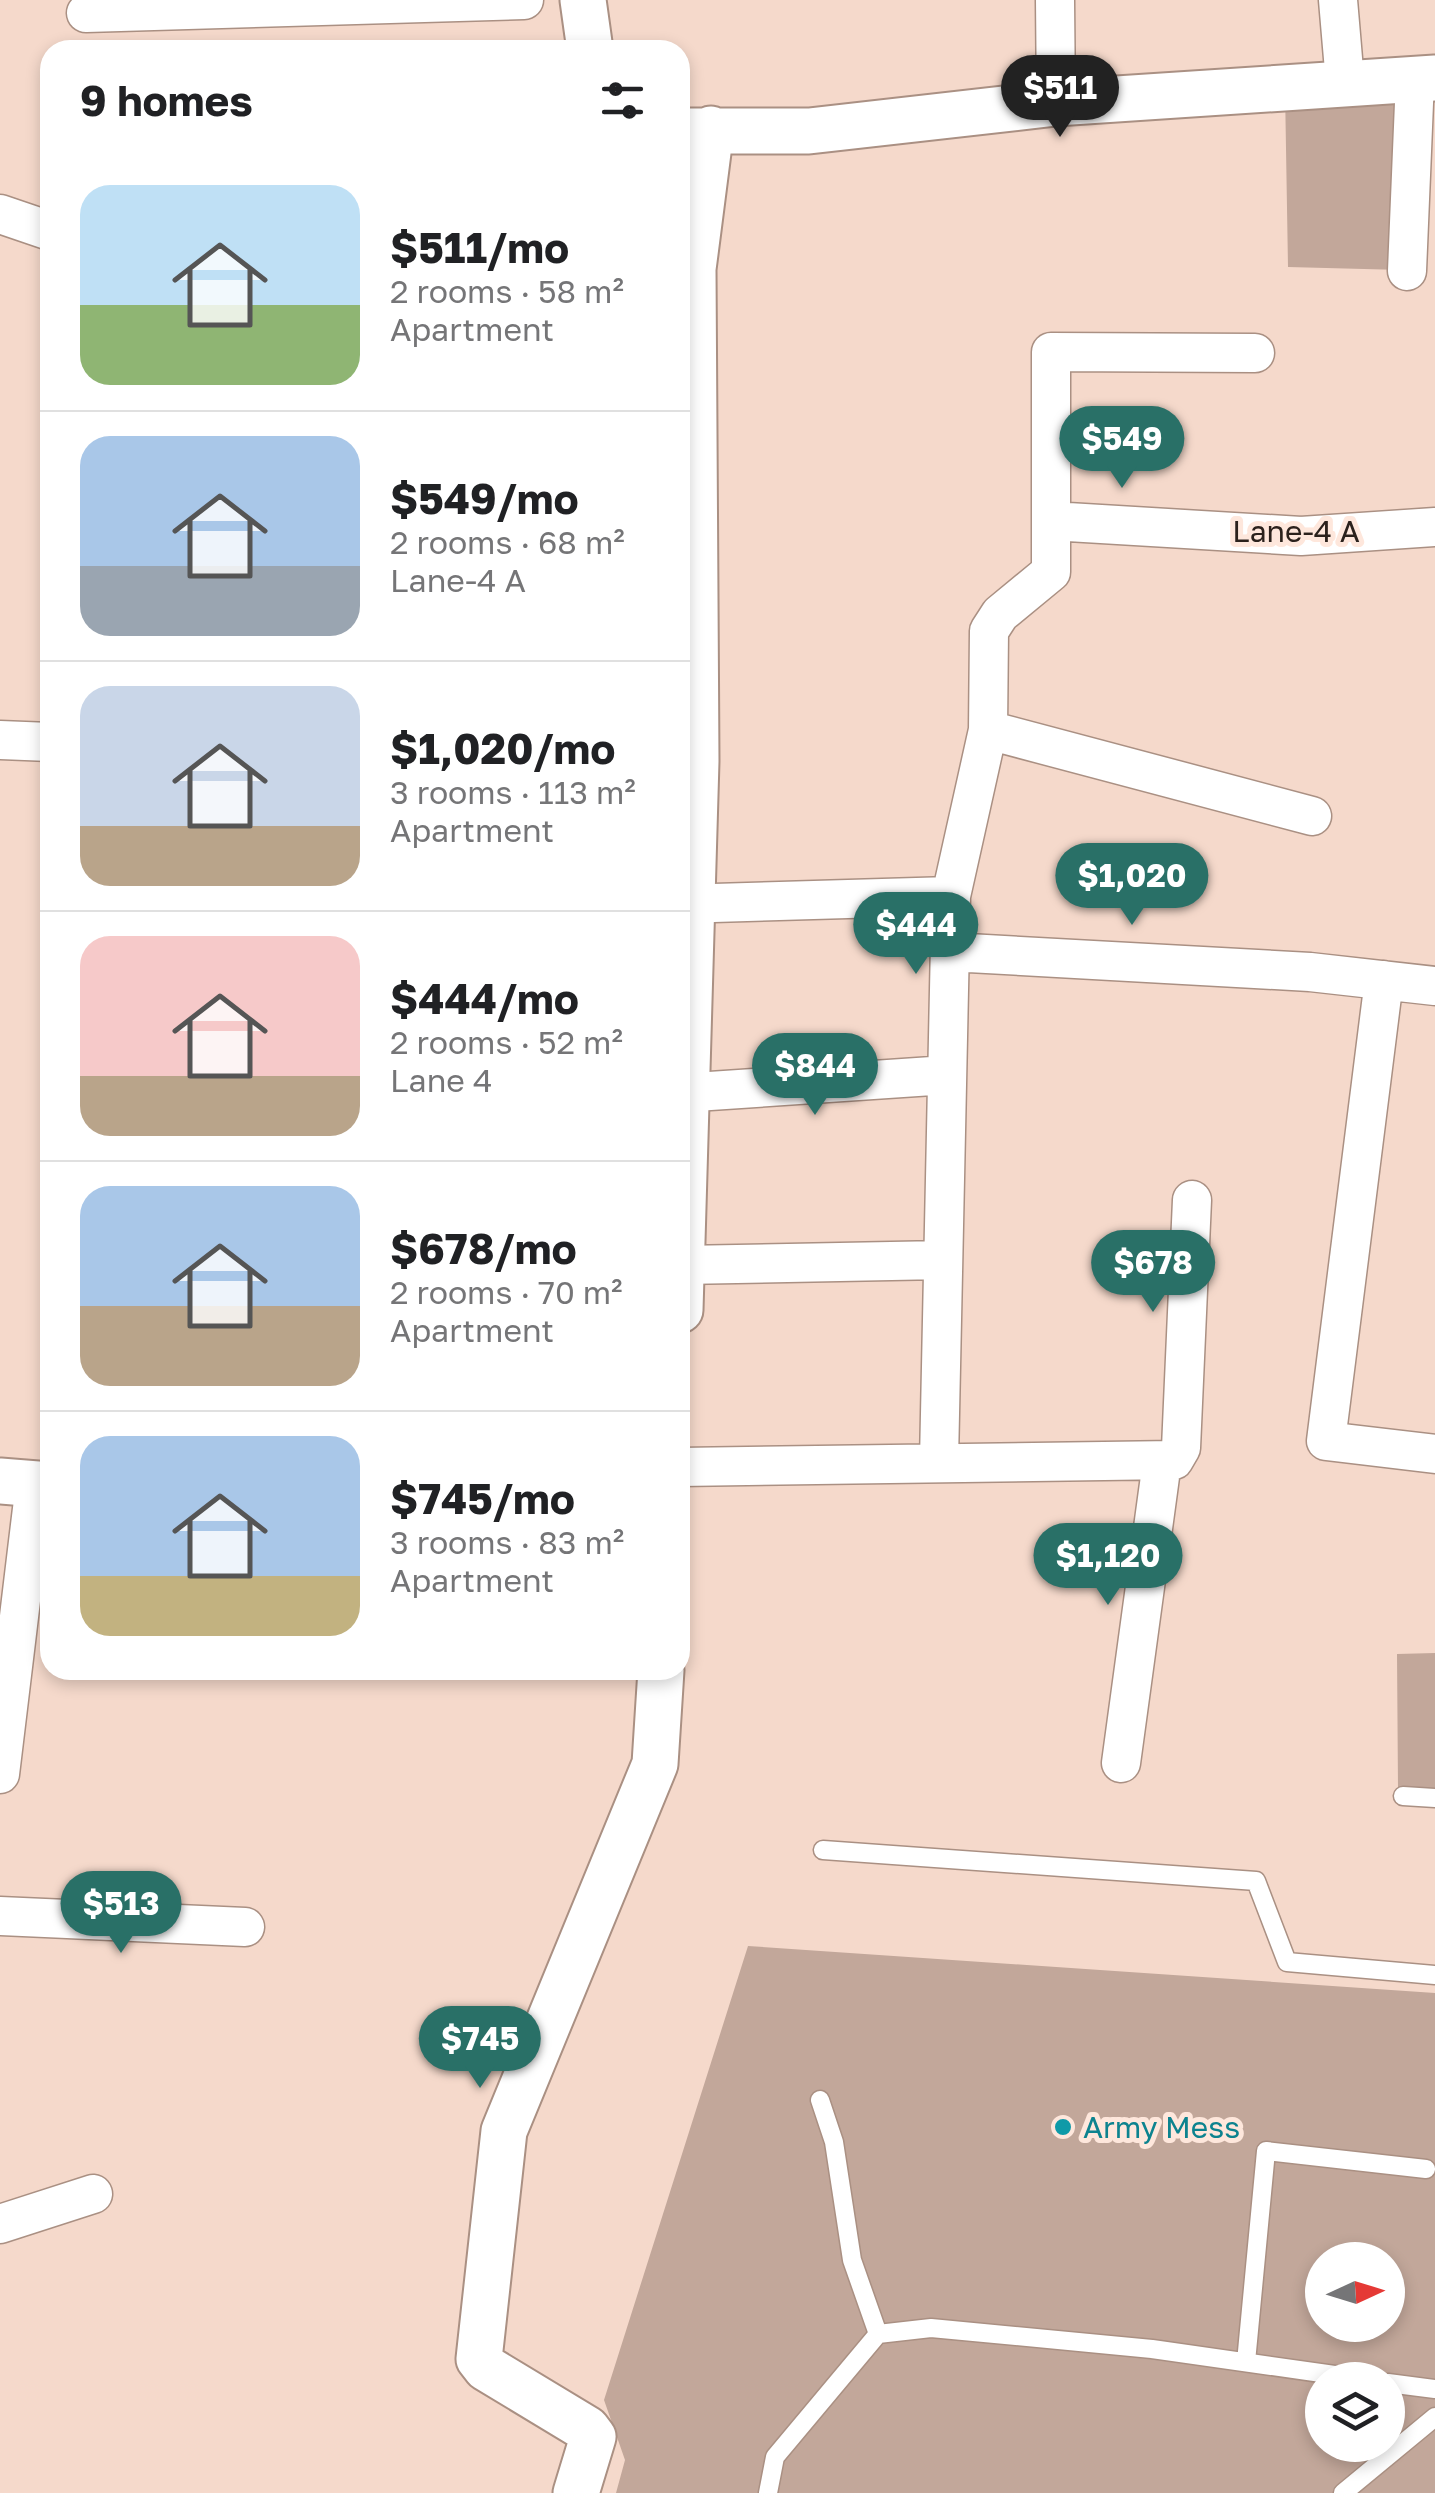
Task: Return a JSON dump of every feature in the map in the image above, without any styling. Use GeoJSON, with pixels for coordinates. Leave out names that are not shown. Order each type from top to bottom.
{"type":"FeatureCollection","features":[{"type":"Feature","properties":{"kind":"street"},"geometry":{"type":"LineString","coordinates":[[86,12],[524,0]]}},
{"type":"Feature","properties":{"kind":"street"},"geometry":{"type":"LineString","coordinates":[[583,0],[589,40]]}},
{"type":"Feature","properties":{"kind":"street"},"geometry":{"type":"LineString","coordinates":[[1055,0],[1056,103]]}},
{"type":"Feature","properties":{"kind":"street"},"geometry":{"type":"LineString","coordinates":[[1338,0],[1345,82]]}},
{"type":"Feature","properties":{"kind":"street"},"geometry":{"type":"LineString","coordinates":[[690,218],[695,130],[809,131],[1056,103],[1425,78],[1407,272]]}},
{"type":"Feature","properties":{"kind":"street"},"geometry":{"type":"LineString","coordinates":[[0,214],[40,228]]}},
{"type":"Feature","properties":{"kind":"street"},"geometry":{"type":"LineString","coordinates":[[939,1461],[951,896],[988,730],[989,631],[1000,614],[1051,572],[1051,352],[1255,353]]}},
{"type":"Feature","properties":{"kind":"street","name":"Lane-4 A"},"geometry":{"type":"LineString","coordinates":[[1051,521],[1301,536],[1435,527]]}},
{"type":"Feature","properties":{"kind":"street"},"geometry":{"type":"LineString","coordinates":[[988,730],[1312,816]]}},
{"type":"Feature","properties":{"kind":"street"},"geometry":{"type":"LineString","coordinates":[[0,740],[40,742]]}},
{"type":"Feature","properties":{"kind":"street"},"geometry":{"type":"LineString","coordinates":[[690,904],[951,896]]}},
{"type":"Feature","properties":{"kind":"street"},"geometry":{"type":"LineString","coordinates":[[950,952],[1310,972],[1435,986]]}},
{"type":"Feature","properties":{"kind":"street"},"geometry":{"type":"LineString","coordinates":[[1384,980],[1326,1440],[1435,1454]]}},
{"type":"Feature","properties":{"kind":"street"},"geometry":{"type":"LineString","coordinates":[[690,1093],[947,1075]]}},
{"type":"Feature","properties":{"kind":"street"},"geometry":{"type":"LineString","coordinates":[[690,1467],[1174,1460],[1181,1448],[1192,1200]]}},
{"type":"Feature","properties":{"kind":"street"},"geometry":{"type":"LineString","coordinates":[[690,1266],[943,1260]]}},
{"type":"Feature","properties":{"kind":"street"},"geometry":{"type":"LineString","coordinates":[[1121,1764],[1162,1462]]}},
{"type":"Feature","properties":{"kind":"street"},"geometry":{"type":"LineString","coordinates":[[0,1774],[28,1483]]}},
{"type":"Feature","properties":{"kind":"street"},"geometry":{"type":"LineString","coordinates":[[576,2493],[592,2438],[586,2429],[486,2368],[480,2359],[504,2130],[654,1764],[660,1680]]}},
{"type":"Feature","properties":{"kind":"street"},"geometry":{"type":"LineString","coordinates":[[0,1916],[245,1927]]}},
{"type":"Feature","properties":{"kind":"street"},"geometry":{"type":"LineString","coordinates":[[0,2224],[93,2194]]}},
{"type":"Feature","properties":{"kind":"lane"},"geometry":{"type":"LineString","coordinates":[[1403,1796],[1435,1798]]}},
{"type":"Feature","properties":{"kind":"lane"},"geometry":{"type":"LineString","coordinates":[[823,1850],[1256,1881],[1286,1962],[1435,1975]]}},
{"type":"Feature","properties":{"kind":"lane"},"geometry":{"type":"LineString","coordinates":[[820,2100],[834,2142],[852,2260],[878,2334]]}},
{"type":"Feature","properties":{"kind":"lane"},"geometry":{"type":"LineString","coordinates":[[1246,2362],[1266,2151],[1426,2169]]}},
{"type":"Feature","properties":{"kind":"lane"},"geometry":{"type":"LineString","coordinates":[[768,2493],[774,2457],[878,2334],[931,2328],[1305,2371]]}},
{"type":"Feature","properties":{"kind":"lane"},"geometry":{"type":"LineString","coordinates":[[1405,2385],[1435,2390]]}},
{"type":"Feature","properties":{"kind":"lane"},"geometry":{"type":"LineString","coordinates":[[1344,2493],[1435,2417]]}},
{"type":"Feature","properties":{"kind":"building"},"geometry":{"type":"Polygon","coordinates":[[[1408,81],[1402,270],[1288,267],[1285,89],[1408,81]]]}},
{"type":"Feature","properties":{"kind":"building"},"geometry":{"type":"Polygon","coordinates":[[[1435,1653],[1435,1794],[1398,1788],[1397,1654],[1435,1653]]]}},
{"type":"Feature","properties":{"kind":"building","name":"Army Mess"},"geometry":{"type":"Polygon","coordinates":[[[748,1946],[1435,1993],[1435,2493],[616,2493],[625,2460],[604,2400],[748,1946]]]}},
{"type":"Feature","properties":{"kind":"place","name":"Army Mess"},"geometry":{"type":"Point","coordinates":[1063,2127]}}]}
